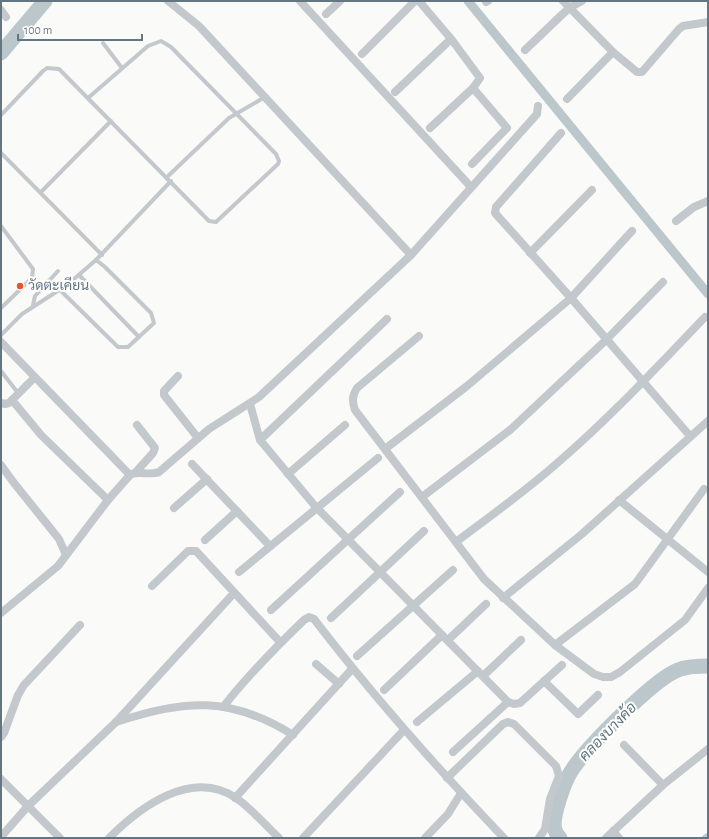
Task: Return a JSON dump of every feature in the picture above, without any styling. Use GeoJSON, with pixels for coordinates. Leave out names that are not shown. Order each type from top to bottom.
{"type":"FeatureCollection","features":[{"type":"Feature","properties":{"kind":"street"},"geometry":{"type":"LineString","coordinates":[[168,1],[199,26],[266,96],[411,255]]}},
{"type":"Feature","properties":{"kind":"street"},"geometry":{"type":"LineString","coordinates":[[300,1],[471,188]]}},
{"type":"Feature","properties":{"kind":"street"},"geometry":{"type":"LineString","coordinates":[[326,14],[340,1]]}},
{"type":"Feature","properties":{"kind":"street"},"geometry":{"type":"LineString","coordinates":[[362,54],[415,1]]}},
{"type":"Feature","properties":{"kind":"street"},"geometry":{"type":"LineString","coordinates":[[419,1],[451,39],[480,78],[474,88],[430,128]]}},
{"type":"Feature","properties":{"kind":"street"},"geometry":{"type":"LineString","coordinates":[[563,1],[613,52],[634,71],[642,72],[683,26],[708,22]]}},
{"type":"Feature","properties":{"kind":"street"},"geometry":{"type":"LineString","coordinates":[[525,50],[569,8],[582,1]]}},
{"type":"Feature","properties":{"kind":"street"},"geometry":{"type":"LineString","coordinates":[[1,10],[6,18]]}},
{"type":"Feature","properties":{"kind":"street"},"geometry":{"type":"LineString","coordinates":[[395,92],[451,39]]}},
{"type":"Feature","properties":{"kind":"street"},"geometry":{"type":"LineString","coordinates":[[566,99],[613,52]]}},
{"type":"Feature","properties":{"kind":"street"},"geometry":{"type":"LineString","coordinates":[[472,164],[507,128],[474,88]]}},
{"type":"Feature","properties":{"kind":"street"},"geometry":{"type":"LineString","coordinates":[[1,342],[34,378],[133,474],[150,475],[159,472],[209,429],[250,404],[411,255],[537,114],[538,106]]}},
{"type":"Feature","properties":{"kind":"street"},"geometry":{"type":"LineString","coordinates":[[561,133],[494,211],[496,216],[571,298],[690,436]]}},
{"type":"Feature","properties":{"kind":"street"},"geometry":{"type":"LineString","coordinates":[[530,253],[592,190]]}},
{"type":"Feature","properties":{"kind":"street"},"geometry":{"type":"LineString","coordinates":[[676,221],[694,207],[708,201]]}},
{"type":"Feature","properties":{"kind":"street"},"geometry":{"type":"LineString","coordinates":[[385,448],[467,386],[571,298],[632,230]]}},
{"type":"Feature","properties":{"kind":"street"},"geometry":{"type":"LineString","coordinates":[[422,497],[506,434],[606,340],[663,282]]}},
{"type":"Feature","properties":{"kind":"street"},"geometry":{"type":"LineString","coordinates":[[456,542],[515,498],[556,464],[643,381],[705,317]]}},
{"type":"Feature","properties":{"kind":"street"},"geometry":{"type":"LineString","coordinates":[[260,440],[387,319]]}},
{"type":"Feature","properties":{"kind":"street"},"geometry":{"type":"LineString","coordinates":[[419,336],[357,388],[353,394],[352,402],[355,410],[484,579],[555,645],[594,674],[603,677],[611,677],[620,672],[685,620],[708,588]]}},
{"type":"Feature","properties":{"kind":"street"},"geometry":{"type":"LineString","coordinates":[[178,376],[167,385],[164,395],[198,438]]}},
{"type":"Feature","properties":{"kind":"street"},"geometry":{"type":"LineString","coordinates":[[1,403],[6,404],[12,400],[34,378]]}},
{"type":"Feature","properties":{"kind":"street"},"geometry":{"type":"LineString","coordinates":[[12,400],[42,435],[108,500]]}},
{"type":"Feature","properties":{"kind":"street"},"geometry":{"type":"LineString","coordinates":[[250,404],[260,440],[317,508],[508,702],[514,704],[520,703],[562,665]]}},
{"type":"Feature","properties":{"kind":"street"},"geometry":{"type":"LineString","coordinates":[[503,598],[570,544],[708,421]]}},
{"type":"Feature","properties":{"kind":"street"},"geometry":{"type":"LineString","coordinates":[[1,613],[58,566],[108,500],[153,453],[155,448],[137,425]]}},
{"type":"Feature","properties":{"kind":"street"},"geometry":{"type":"LineString","coordinates":[[288,474],[345,425]]}},
{"type":"Feature","properties":{"kind":"street"},"geometry":{"type":"LineString","coordinates":[[239,572],[378,458]]}},
{"type":"Feature","properties":{"kind":"street"},"geometry":{"type":"LineString","coordinates":[[192,464],[270,546]]}},
{"type":"Feature","properties":{"kind":"street"},"geometry":{"type":"LineString","coordinates":[[1,465],[25,498],[59,539],[66,555]]}},
{"type":"Feature","properties":{"kind":"street"},"geometry":{"type":"LineString","coordinates":[[174,508],[207,479]]}},
{"type":"Feature","properties":{"kind":"street"},"geometry":{"type":"LineString","coordinates":[[555,645],[635,584],[704,489]]}},
{"type":"Feature","properties":{"kind":"street"},"geometry":{"type":"LineString","coordinates":[[270,610],[400,492]]}},
{"type":"Feature","properties":{"kind":"street"},"geometry":{"type":"LineString","coordinates":[[619,500],[708,572]]}},
{"type":"Feature","properties":{"kind":"street"},"geometry":{"type":"LineString","coordinates":[[205,540],[237,511]]}},
{"type":"Feature","properties":{"kind":"street"},"geometry":{"type":"LineString","coordinates":[[331,618],[424,531]]}},
{"type":"Feature","properties":{"kind":"street"},"geometry":{"type":"LineString","coordinates":[[152,586],[188,551],[192,549],[196,551],[280,642]]}},
{"type":"Feature","properties":{"kind":"street"},"geometry":{"type":"LineString","coordinates":[[357,656],[453,570]]}},
{"type":"Feature","properties":{"kind":"street"},"geometry":{"type":"LineString","coordinates":[[1,837],[28,806],[116,722],[234,593]]}},
{"type":"Feature","properties":{"kind":"street"},"geometry":{"type":"LineString","coordinates":[[384,690],[486,604]]}},
{"type":"Feature","properties":{"kind":"street"},"geometry":{"type":"LineString","coordinates":[[224,706],[238,686],[280,642],[304,620],[309,617],[314,619],[352,669],[404,730],[461,794],[504,838]]}},
{"type":"Feature","properties":{"kind":"street"},"geometry":{"type":"LineString","coordinates":[[1,737],[10,721],[18,695],[24,685],[80,625]]}},
{"type":"Feature","properties":{"kind":"street"},"geometry":{"type":"LineString","coordinates":[[417,722],[480,674],[521,640]]}},
{"type":"Feature","properties":{"kind":"street"},"geometry":{"type":"LineString","coordinates":[[316,664],[339,684]]}},
{"type":"Feature","properties":{"kind":"street"},"geometry":{"type":"LineString","coordinates":[[235,798],[352,669]]}},
{"type":"Feature","properties":{"kind":"street"},"geometry":{"type":"LineString","coordinates":[[544,681],[578,714],[598,695]]}},
{"type":"Feature","properties":{"kind":"street"},"geometry":{"type":"LineString","coordinates":[[453,752],[508,702]]}},
{"type":"Feature","properties":{"kind":"street"},"geometry":{"type":"LineString","coordinates":[[116,722],[166,708],[199,705],[224,706],[244,711],[273,723],[293,735]]}},
{"type":"Feature","properties":{"kind":"street"},"geometry":{"type":"LineString","coordinates":[[447,778],[503,724],[508,722],[514,724],[556,766],[560,776],[550,799],[545,829],[539,838]]}},
{"type":"Feature","properties":{"kind":"street"},"geometry":{"type":"LineString","coordinates":[[303,838],[404,730]]}},
{"type":"Feature","properties":{"kind":"street"},"geometry":{"type":"LineString","coordinates":[[624,745],[663,785]]}},
{"type":"Feature","properties":{"kind":"street"},"geometry":{"type":"LineString","coordinates":[[606,838],[663,785],[708,749]]}},
{"type":"Feature","properties":{"kind":"street"},"geometry":{"type":"LineString","coordinates":[[1,780],[60,838]]}},
{"type":"Feature","properties":{"kind":"street"},"geometry":{"type":"LineString","coordinates":[[109,838],[139,811],[178,791],[196,788],[216,790],[235,798],[279,838]]}},
{"type":"Feature","properties":{"kind":"street"},"geometry":{"type":"LineString","coordinates":[[426,838],[448,814],[461,794]]}},
{"type":"Feature","properties":{"kind":"street"},"geometry":{"type":"LineString","coordinates":[[613,831],[619,838]]}},
{"type":"Feature","properties":{"kind":"lane"},"geometry":{"type":"LineString","coordinates":[[1,115],[47,68],[59,69],[212,223],[216,222],[275,168],[279,161],[276,154],[168,44],[161,41],[155,42],[122,68],[88,98]]}},
{"type":"Feature","properties":{"kind":"lane"},"geometry":{"type":"LineString","coordinates":[[103,43],[122,68]]}},
{"type":"Feature","properties":{"kind":"lane"},"geometry":{"type":"LineString","coordinates":[[166,177],[229,118],[266,96]]}},
{"type":"Feature","properties":{"kind":"lane"},"geometry":{"type":"LineString","coordinates":[[41,192],[110,121]]}},
{"type":"Feature","properties":{"kind":"lane"},"geometry":{"type":"LineString","coordinates":[[1,153],[102,255]]}},
{"type":"Feature","properties":{"kind":"lane"},"geometry":{"type":"LineString","coordinates":[[1,335],[22,314],[80,276],[102,255],[171,181]]}},
{"type":"Feature","properties":{"kind":"lane"},"geometry":{"type":"LineString","coordinates":[[1,226],[33,269],[32,278],[1,308]]}},
{"type":"Feature","properties":{"kind":"lane"},"geometry":{"type":"LineString","coordinates":[[60,290],[118,347],[128,347],[154,323],[151,313],[105,266],[96,260]]}},
{"type":"Feature","properties":{"kind":"lane"},"geometry":{"type":"LineString","coordinates":[[33,306],[35,296],[58,271]]}},
{"type":"Feature","properties":{"kind":"lane"},"geometry":{"type":"LineString","coordinates":[[80,276],[139,337]]}},
{"type":"Feature","properties":{"kind":"lane"},"geometry":{"type":"LineString","coordinates":[[1,371],[18,393]]}},
{"type":"Feature","properties":{"kind":"waterway"},"geometry":{"type":"LineString","coordinates":[[1,53],[45,1]]}},
{"type":"Feature","properties":{"kind":"waterway"},"geometry":{"type":"LineString","coordinates":[[468,1],[708,294]]}},
{"type":"Feature","properties":{"kind":"waterway","name":"คลองบางค้อ"},"geometry":{"type":"LineString","coordinates":[[560,838],[555,831],[554,824],[559,799],[572,770],[580,759],[606,731],[653,686],[678,670],[693,666],[708,666]]}},
{"type":"Feature","properties":{"kind":"place","name":"วัดตะเคียน"},"geometry":{"type":"Point","coordinates":[20,286]}}]}
